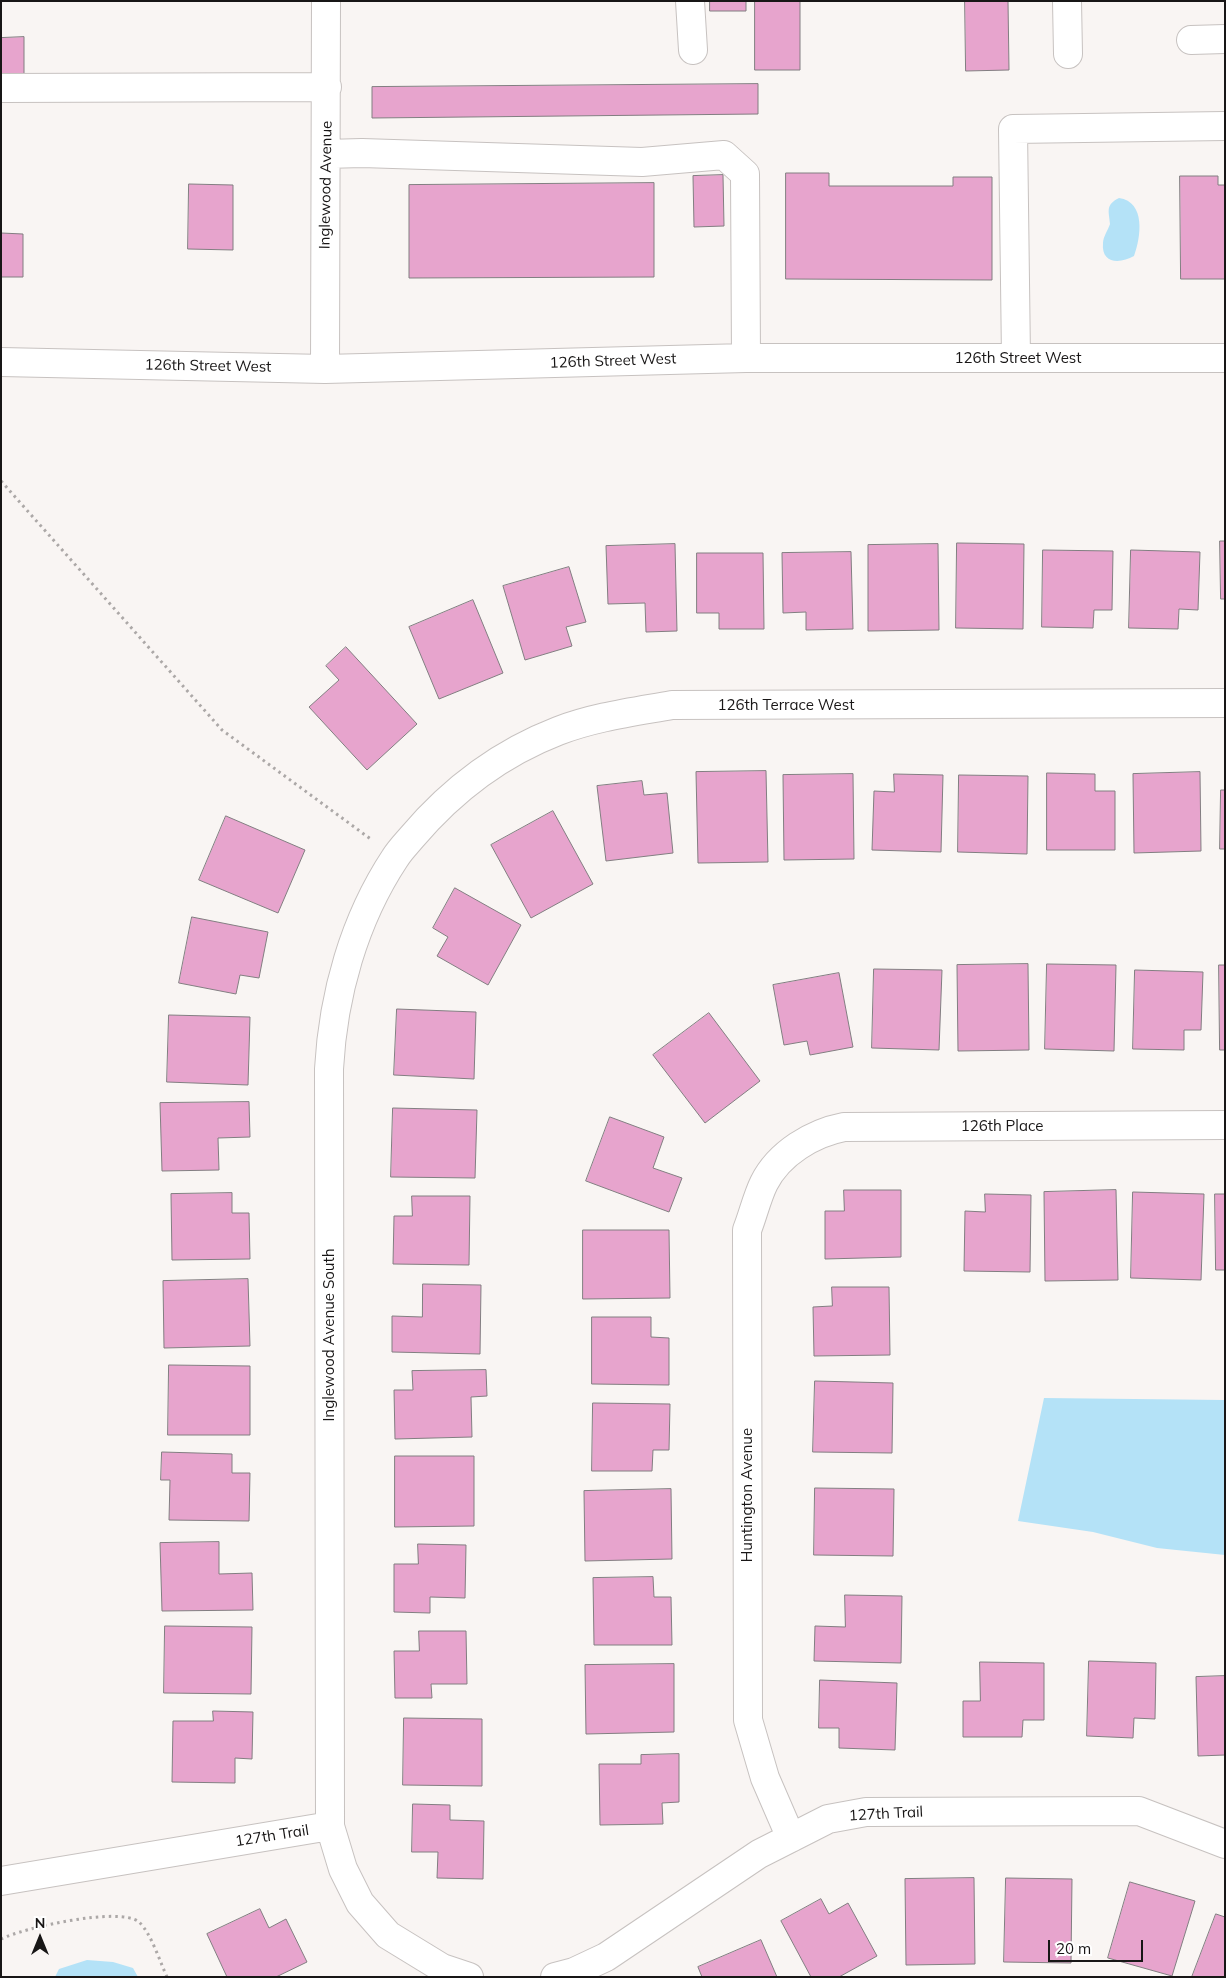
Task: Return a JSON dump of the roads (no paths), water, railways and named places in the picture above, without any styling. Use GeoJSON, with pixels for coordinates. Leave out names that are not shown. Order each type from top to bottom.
{"type":"FeatureCollection","features":[{"type":"Feature","properties":{"kind":"street","name":"Inglewood Avenue"},"geometry":{"type":"LineString","coordinates":[[325,369],[326,1]]}},
{"type":"Feature","properties":{"kind":"street"},"geometry":{"type":"LineString","coordinates":[[690,1],[693,50]]}},
{"type":"Feature","properties":{"kind":"street"},"geometry":{"type":"LineString","coordinates":[[1067,1],[1068,54]]}},
{"type":"Feature","properties":{"kind":"street"},"geometry":{"type":"LineString","coordinates":[[1190,40],[1225,39]]}},
{"type":"Feature","properties":{"kind":"street"},"geometry":{"type":"LineString","coordinates":[[1,88],[327,87]]}},
{"type":"Feature","properties":{"kind":"street"},"geometry":{"type":"LineString","coordinates":[[1016,358],[1013,129],[1225,126]]}},
{"type":"Feature","properties":{"kind":"street"},"geometry":{"type":"LineString","coordinates":[[326,154],[362,153],[642,162],[724,155],[745,174],[746,358]]}},
{"type":"Feature","properties":{"kind":"street","name":"126th Street West"},"geometry":{"type":"LineString","coordinates":[[1,362],[325,369],[746,358],[1225,358]]}},
{"type":"Feature","properties":{"kind":"street","name":"126th Terrace West"},"geometry":{"type":"LineString","coordinates":[[395,857],[432,813],[464,786],[510,754],[558,731],[612,715],[672,706],[1225,703]]}},
{"type":"Feature","properties":{"kind":"street","name":"Inglewood Avenue South"},"geometry":{"type":"LineString","coordinates":[[330,1826],[329,1068],[331,1033],[339,988],[352,948],[367,908],[395,857]]}},
{"type":"Feature","properties":{"kind":"street","name":"126th Place"},"geometry":{"type":"LineString","coordinates":[[786,1154],[827,1130],[844,1127],[1225,1125]]}},
{"type":"Feature","properties":{"kind":"street","name":"Huntington Avenue"},"geometry":{"type":"LineString","coordinates":[[786,1154],[765,1182],[747,1230],[747,1679],[748,1720],[765,1778],[791,1838]]}},
{"type":"Feature","properties":{"kind":"street","name":"127th Trail"},"geometry":{"type":"LineString","coordinates":[[555,1977],[574,1972],[606,1957],[759,1854],[828,1818],[866,1812],[1139,1811],[1225,1844]]}},
{"type":"Feature","properties":{"kind":"street","name":"127th Trail"},"geometry":{"type":"LineString","coordinates":[[1,1881],[330,1826],[343,1869],[360,1903],[388,1935],[442,1968],[468,1977]]}},
{"type":"Feature","properties":{"kind":"water"},"geometry":{"type":"Polygon","coordinates":[[[1119,198],[1128,201],[1134,206],[1139,221],[1139,230],[1134,256],[1118,261],[1112,260],[1105,255],[1103,243],[1110,224],[1110,206],[1119,198]]]}},
{"type":"Feature","properties":{"kind":"water"},"geometry":{"type":"Polygon","coordinates":[[[1044,1398],[1225,1400],[1225,1555],[1157,1548],[1093,1532],[1018,1521],[1044,1398]]]}},
{"type":"Feature","properties":{"kind":"water"},"geometry":{"type":"Polygon","coordinates":[[[87,1960],[113,1962],[133,1968],[138,1977],[55,1977],[59,1969],[87,1960]]]}}]}
